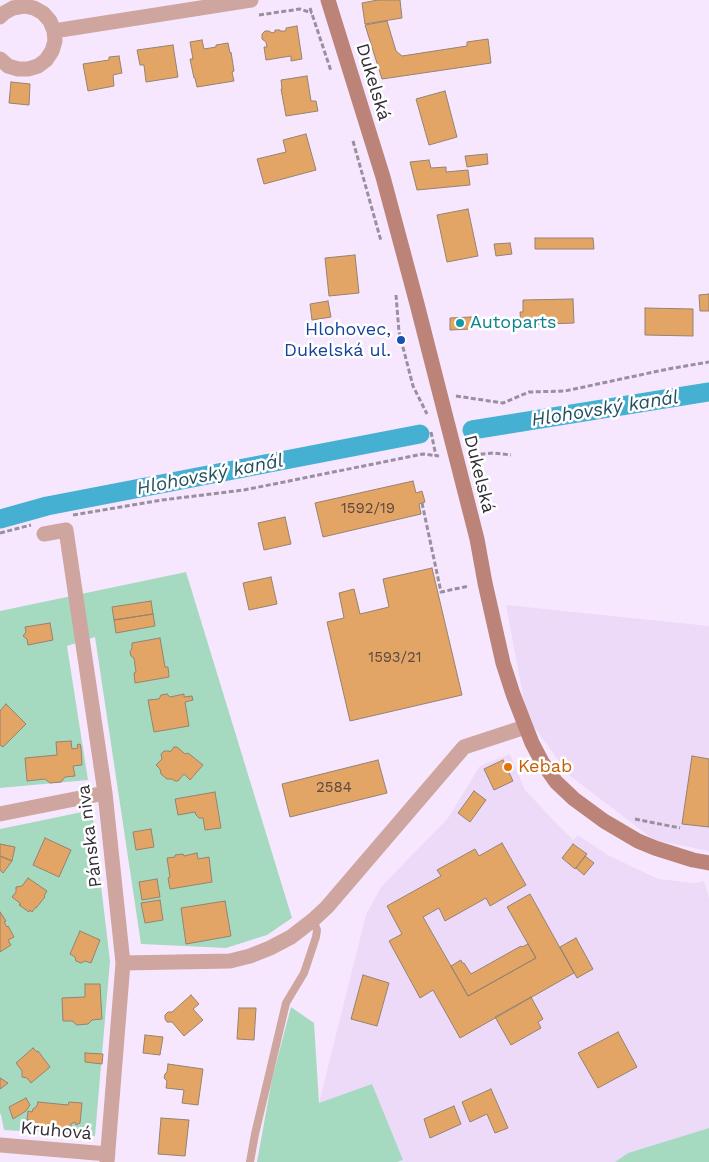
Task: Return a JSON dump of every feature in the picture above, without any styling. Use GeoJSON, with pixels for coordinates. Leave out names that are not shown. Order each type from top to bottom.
{"type":"FeatureCollection","features":[{"type":"Feature","properties":{"kind":"main road","name":"Dukelská"},"geometry":{"type":"LineString","coordinates":[[328,0],[385,186],[417,304],[476,539],[503,663],[525,726],[539,756],[551,775],[574,799],[604,821],[638,841],[665,852],[709,863]]}},
{"type":"Feature","properties":{"kind":"street"},"geometry":{"type":"LineString","coordinates":[[54,31],[251,0]]}},
{"type":"Feature","properties":{"kind":"street"},"geometry":{"type":"LineString","coordinates":[[0,17],[13,8],[24,6],[34,8],[43,13],[50,21],[55,41],[52,51],[46,60],[38,66],[18,69],[8,66],[0,59]]}},
{"type":"Feature","properties":{"kind":"street","name":"Pánska niva"},"geometry":{"type":"LineString","coordinates":[[39,529],[66,530],[104,793],[123,963],[108,1158]]}},
{"type":"Feature","properties":{"kind":"street"},"geometry":{"type":"LineString","coordinates":[[123,963],[230,961],[270,948],[290,937],[327,907],[464,746],[525,726]]}},
{"type":"Feature","properties":{"kind":"street"},"geometry":{"type":"LineString","coordinates":[[0,814],[104,793]]}},
{"type":"Feature","properties":{"kind":"street","name":"Kruhová"},"geometry":{"type":"LineString","coordinates":[[0,1145],[108,1158]]}},
{"type":"Feature","properties":{"kind":"lane"},"geometry":{"type":"LineString","coordinates":[[250,1162],[286,1003],[304,973],[316,937],[317,930],[313,920]]}},
{"type":"Feature","properties":{"kind":"path"},"geometry":{"type":"LineString","coordinates":[[310,8],[333,78]]}},
{"type":"Feature","properties":{"kind":"path"},"geometry":{"type":"LineString","coordinates":[[251,16],[300,9],[312,13]]}},
{"type":"Feature","properties":{"kind":"path"},"geometry":{"type":"LineString","coordinates":[[351,134],[382,246]]}},
{"type":"Feature","properties":{"kind":"path"},"geometry":{"type":"LineString","coordinates":[[396,293],[398,332],[413,386],[428,421]]}},
{"type":"Feature","properties":{"kind":"path"},"geometry":{"type":"LineString","coordinates":[[440,396],[503,403],[529,392],[565,391],[709,362]]}},
{"type":"Feature","properties":{"kind":"path"},"geometry":{"type":"LineString","coordinates":[[430,430],[436,456]]}},
{"type":"Feature","properties":{"kind":"path"},"geometry":{"type":"LineString","coordinates":[[69,516],[162,500],[244,490],[423,454],[455,457],[494,453],[511,455]]}},
{"type":"Feature","properties":{"kind":"path"},"geometry":{"type":"LineString","coordinates":[[422,503],[441,592],[466,586]]}},
{"type":"Feature","properties":{"kind":"path"},"geometry":{"type":"LineString","coordinates":[[0,533],[39,529]]}},
{"type":"Feature","properties":{"kind":"path"},"geometry":{"type":"LineString","coordinates":[[628,817],[680,828]]}},
{"type":"Feature","properties":{"kind":"shaded area"},"geometry":{"type":"Polygon","coordinates":[[[506,605],[709,626],[709,851],[654,840],[569,775],[527,717],[506,605]]]}},
{"type":"Feature","properties":{"kind":"shaded area"},"geometry":{"type":"Polygon","coordinates":[[[510,754],[525,790],[573,840],[578,835],[608,855],[658,879],[695,883],[704,881],[709,898],[709,1128],[628,1153],[615,1162],[397,1162],[403,1161],[319,1103],[366,915],[381,887],[448,818],[480,766],[510,754]]]}},
{"type":"Feature","properties":{"kind":"green space"},"geometry":{"type":"Polygon","coordinates":[[[186,572],[292,918],[267,935],[226,948],[141,944],[95,637],[67,646],[88,780],[0,788],[0,611],[186,572]]]}},
{"type":"Feature","properties":{"kind":"green space"},"geometry":{"type":"Polygon","coordinates":[[[92,810],[110,961],[95,1136],[4,1130],[0,1113],[0,829],[92,810]]]}},
{"type":"Feature","properties":{"kind":"green space"},"geometry":{"type":"Polygon","coordinates":[[[291,1007],[314,1023],[319,1103],[372,1084],[403,1160],[397,1162],[257,1162],[272,1079],[291,1007]]]}},
{"type":"Feature","properties":{"kind":"green space"},"geometry":{"type":"Polygon","coordinates":[[[709,1128],[709,1162],[615,1162],[628,1153],[709,1128]]]}},
{"type":"Feature","properties":{"kind":"building"},"geometry":{"type":"Polygon","coordinates":[[[378,0],[400,0],[402,18],[365,24],[362,3],[378,0]]]}},
{"type":"Feature","properties":{"kind":"building"},"geometry":{"type":"Polygon","coordinates":[[[387,21],[396,51],[402,56],[467,46],[467,42],[488,39],[491,63],[382,79],[365,25],[387,21]]]}},
{"type":"Feature","properties":{"kind":"building"},"geometry":{"type":"Polygon","coordinates":[[[297,26],[302,59],[291,61],[291,56],[266,60],[264,47],[267,47],[266,42],[262,39],[262,34],[265,31],[272,33],[275,30],[286,31],[286,28],[297,26]]]}},
{"type":"Feature","properties":{"kind":"building"},"geometry":{"type":"Polygon","coordinates":[[[202,40],[204,49],[228,43],[234,71],[232,72],[234,81],[197,87],[190,59],[193,59],[190,42],[202,40]]]}},
{"type":"Feature","properties":{"kind":"building"},"geometry":{"type":"Polygon","coordinates":[[[173,45],[178,77],[146,82],[144,65],[140,65],[137,50],[173,45]]]}},
{"type":"Feature","properties":{"kind":"building"},"geometry":{"type":"Polygon","coordinates":[[[119,56],[122,73],[113,75],[114,86],[88,91],[83,64],[109,60],[109,57],[119,56]]]}},
{"type":"Feature","properties":{"kind":"building"},"geometry":{"type":"Polygon","coordinates":[[[307,76],[311,101],[316,101],[318,111],[286,116],[281,80],[307,76]]]}},
{"type":"Feature","properties":{"kind":"building"},"geometry":{"type":"Polygon","coordinates":[[[11,82],[30,84],[29,105],[9,103],[11,82]]]}},
{"type":"Feature","properties":{"kind":"building"},"geometry":{"type":"Polygon","coordinates":[[[445,91],[457,137],[429,145],[416,99],[445,91]]]}},
{"type":"Feature","properties":{"kind":"building"},"geometry":{"type":"Polygon","coordinates":[[[306,134],[316,170],[264,184],[257,159],[286,152],[283,140],[306,134]]]}},
{"type":"Feature","properties":{"kind":"building"},"geometry":{"type":"Polygon","coordinates":[[[487,154],[488,164],[467,167],[465,156],[487,154]]]}},
{"type":"Feature","properties":{"kind":"building"},"geometry":{"type":"Polygon","coordinates":[[[429,160],[431,168],[446,167],[446,172],[468,170],[470,185],[417,190],[410,162],[429,160]]]}},
{"type":"Feature","properties":{"kind":"building"},"geometry":{"type":"Polygon","coordinates":[[[468,209],[478,256],[447,262],[437,215],[468,209]]]}},
{"type":"Feature","properties":{"kind":"building"},"geometry":{"type":"Polygon","coordinates":[[[535,238],[593,238],[594,249],[535,249],[535,238]]]}},
{"type":"Feature","properties":{"kind":"building"},"geometry":{"type":"Polygon","coordinates":[[[510,243],[512,254],[496,256],[494,244],[510,243]]]}},
{"type":"Feature","properties":{"kind":"building"},"geometry":{"type":"Polygon","coordinates":[[[355,255],[359,293],[329,296],[325,258],[355,255]]]}},
{"type":"Feature","properties":{"kind":"building"},"geometry":{"type":"Polygon","coordinates":[[[709,294],[709,311],[700,311],[699,295],[709,294]]]}},
{"type":"Feature","properties":{"kind":"building"},"geometry":{"type":"Polygon","coordinates":[[[573,299],[574,323],[521,325],[520,312],[523,312],[523,300],[573,299]]]}},
{"type":"Feature","properties":{"kind":"building"},"geometry":{"type":"Polygon","coordinates":[[[328,301],[331,317],[312,320],[310,304],[328,301]]]}},
{"type":"Feature","properties":{"kind":"building"},"geometry":{"type":"Polygon","coordinates":[[[645,308],[693,309],[693,336],[645,335],[645,308]]]}},
{"type":"Feature","properties":{"kind":"building","name":"Autoparts"},"geometry":{"type":"Polygon","coordinates":[[[471,317],[471,329],[450,330],[450,318],[471,317]]]}},
{"type":"Feature","properties":{"kind":"building"},"geometry":{"type":"Polygon","coordinates":[[[413,481],[416,493],[422,491],[425,502],[419,504],[421,514],[323,537],[315,503],[413,481]]]}},
{"type":"Feature","properties":{"kind":"building"},"geometry":{"type":"Polygon","coordinates":[[[285,517],[291,544],[264,550],[258,523],[285,517]]]}},
{"type":"Feature","properties":{"kind":"building"},"geometry":{"type":"Polygon","coordinates":[[[432,568],[462,695],[350,721],[327,622],[344,618],[339,593],[354,589],[360,614],[389,607],[383,579],[432,568]]]}},
{"type":"Feature","properties":{"kind":"building"},"geometry":{"type":"Polygon","coordinates":[[[271,577],[277,604],[249,610],[243,583],[271,577]]]}},
{"type":"Feature","properties":{"kind":"building"},"geometry":{"type":"Polygon","coordinates":[[[151,601],[153,614],[114,620],[112,607],[151,601]]]}},
{"type":"Feature","properties":{"kind":"building"},"geometry":{"type":"Polygon","coordinates":[[[153,614],[155,626],[116,633],[114,620],[153,614]]]}},
{"type":"Feature","properties":{"kind":"building"},"geometry":{"type":"Polygon","coordinates":[[[50,623],[53,640],[28,645],[27,639],[23,636],[26,632],[25,627],[50,623]]]}},
{"type":"Feature","properties":{"kind":"building"},"geometry":{"type":"Polygon","coordinates":[[[160,638],[165,667],[168,667],[169,677],[135,683],[134,658],[130,652],[132,643],[160,638]]]}},
{"type":"Feature","properties":{"kind":"building"},"geometry":{"type":"Polygon","coordinates":[[[167,694],[170,697],[184,694],[184,697],[192,696],[193,700],[185,702],[189,726],[154,732],[148,700],[159,699],[161,695],[167,694]]]}},
{"type":"Feature","properties":{"kind":"building"},"geometry":{"type":"Polygon","coordinates":[[[6,704],[26,724],[3,747],[0,745],[0,711],[6,704]]]}},
{"type":"Feature","properties":{"kind":"building"},"geometry":{"type":"Polygon","coordinates":[[[71,741],[72,749],[78,748],[77,745],[80,744],[81,748],[82,765],[73,766],[75,776],[65,777],[61,782],[50,783],[45,779],[27,781],[25,758],[57,755],[56,742],[71,741]]]}},
{"type":"Feature","properties":{"kind":"building"},"geometry":{"type":"Polygon","coordinates":[[[174,747],[177,747],[185,754],[188,753],[203,765],[190,780],[184,774],[178,781],[167,779],[161,774],[160,769],[156,765],[162,759],[161,754],[164,751],[170,752],[174,747]]]}},
{"type":"Feature","properties":{"kind":"building"},"geometry":{"type":"Polygon","coordinates":[[[692,756],[709,759],[709,827],[682,824],[692,756]]]}},
{"type":"Feature","properties":{"kind":"building"},"geometry":{"type":"Polygon","coordinates":[[[378,760],[387,793],[290,817],[282,784],[378,760]]]}},
{"type":"Feature","properties":{"kind":"building"},"geometry":{"type":"Polygon","coordinates":[[[503,760],[513,781],[494,790],[484,769],[503,760]]]}},
{"type":"Feature","properties":{"kind":"building"},"geometry":{"type":"Polygon","coordinates":[[[474,791],[486,800],[470,822],[458,813],[474,791]]]}},
{"type":"Feature","properties":{"kind":"building"},"geometry":{"type":"Polygon","coordinates":[[[215,792],[221,828],[205,830],[203,818],[199,818],[195,812],[178,815],[175,799],[215,792]]]}},
{"type":"Feature","properties":{"kind":"building"},"geometry":{"type":"Polygon","coordinates":[[[151,829],[154,847],[136,850],[133,832],[151,829]]]}},
{"type":"Feature","properties":{"kind":"building"},"geometry":{"type":"Polygon","coordinates":[[[45,838],[71,850],[59,877],[33,865],[45,838]]]}},
{"type":"Feature","properties":{"kind":"building"},"geometry":{"type":"Polygon","coordinates":[[[502,843],[526,885],[490,906],[486,898],[445,921],[439,908],[423,917],[468,996],[536,958],[507,907],[530,894],[574,973],[460,1038],[433,990],[420,998],[389,941],[402,934],[387,906],[441,876],[437,870],[475,849],[479,856],[502,843]]]}},
{"type":"Feature","properties":{"kind":"building"},"geometry":{"type":"Polygon","coordinates":[[[0,844],[15,847],[12,861],[0,856],[0,844]]]}},
{"type":"Feature","properties":{"kind":"building"},"geometry":{"type":"Polygon","coordinates":[[[573,844],[587,854],[575,869],[562,858],[573,844]]]}},
{"type":"Feature","properties":{"kind":"building"},"geometry":{"type":"Polygon","coordinates":[[[197,853],[198,859],[209,857],[212,882],[170,889],[167,858],[175,857],[175,855],[183,854],[184,856],[197,853]]]}},
{"type":"Feature","properties":{"kind":"building"},"geometry":{"type":"Polygon","coordinates":[[[0,856],[12,861],[3,873],[0,870],[0,856]]]}},
{"type":"Feature","properties":{"kind":"building"},"geometry":{"type":"Polygon","coordinates":[[[585,856],[594,863],[584,875],[576,868],[585,856]]]}},
{"type":"Feature","properties":{"kind":"building"},"geometry":{"type":"Polygon","coordinates":[[[28,878],[47,891],[45,897],[32,912],[19,905],[21,904],[12,897],[16,892],[16,887],[22,886],[28,878]]]}},
{"type":"Feature","properties":{"kind":"building"},"geometry":{"type":"Polygon","coordinates":[[[157,879],[160,897],[142,900],[139,882],[157,879]]]}},
{"type":"Feature","properties":{"kind":"building"},"geometry":{"type":"Polygon","coordinates":[[[160,900],[163,920],[145,923],[141,903],[160,900]]]}},
{"type":"Feature","properties":{"kind":"building"},"geometry":{"type":"Polygon","coordinates":[[[225,901],[231,936],[186,944],[181,908],[225,901]]]}},
{"type":"Feature","properties":{"kind":"building"},"geometry":{"type":"Polygon","coordinates":[[[0,912],[14,937],[8,940],[11,945],[0,952],[0,912]]]}},
{"type":"Feature","properties":{"kind":"building"},"geometry":{"type":"Polygon","coordinates":[[[80,931],[100,940],[91,963],[76,961],[75,957],[70,954],[80,931]]]}},
{"type":"Feature","properties":{"kind":"building"},"geometry":{"type":"Polygon","coordinates":[[[576,938],[593,969],[577,978],[560,947],[576,938]]]}},
{"type":"Feature","properties":{"kind":"building"},"geometry":{"type":"Polygon","coordinates":[[[528,944],[536,958],[468,996],[451,966],[461,960],[471,974],[528,944]]]}},
{"type":"Feature","properties":{"kind":"building"},"geometry":{"type":"Polygon","coordinates":[[[363,975],[389,983],[377,1026],[351,1019],[363,975]]]}},
{"type":"Feature","properties":{"kind":"building"},"geometry":{"type":"Polygon","coordinates":[[[85,984],[100,984],[102,1019],[92,1020],[88,1024],[77,1025],[72,1021],[63,1021],[62,998],[85,997],[85,984]]]}},
{"type":"Feature","properties":{"kind":"building"},"geometry":{"type":"Polygon","coordinates":[[[191,995],[199,1004],[193,1009],[203,1020],[184,1036],[172,1022],[167,1022],[165,1015],[168,1012],[172,1012],[191,995]]]}},
{"type":"Feature","properties":{"kind":"building"},"geometry":{"type":"Polygon","coordinates":[[[531,997],[543,1019],[538,1022],[541,1028],[511,1045],[495,1017],[531,997]]]}},
{"type":"Feature","properties":{"kind":"building"},"geometry":{"type":"Polygon","coordinates":[[[239,1008],[256,1008],[254,1040],[237,1039],[239,1008]]]}},
{"type":"Feature","properties":{"kind":"building"},"geometry":{"type":"Polygon","coordinates":[[[618,1032],[637,1067],[598,1088],[578,1053],[618,1032]]]}},
{"type":"Feature","properties":{"kind":"building"},"geometry":{"type":"Polygon","coordinates":[[[145,1035],[163,1037],[160,1055],[143,1053],[145,1035]]]}},
{"type":"Feature","properties":{"kind":"building"},"geometry":{"type":"Polygon","coordinates":[[[33,1048],[38,1051],[50,1067],[31,1083],[27,1078],[22,1077],[22,1071],[16,1063],[33,1048]]]}},
{"type":"Feature","properties":{"kind":"building"},"geometry":{"type":"Polygon","coordinates":[[[85,1053],[103,1054],[102,1064],[85,1062],[85,1053]]]}},
{"type":"Feature","properties":{"kind":"building"},"geometry":{"type":"Polygon","coordinates":[[[168,1064],[203,1069],[198,1105],[182,1103],[184,1090],[166,1088],[167,1081],[164,1078],[168,1064]]]}},
{"type":"Feature","properties":{"kind":"building"},"geometry":{"type":"Polygon","coordinates":[[[0,1078],[8,1083],[0,1089],[0,1078]]]}},
{"type":"Feature","properties":{"kind":"building"},"geometry":{"type":"Polygon","coordinates":[[[491,1089],[508,1128],[495,1133],[487,1114],[470,1122],[462,1102],[491,1089]]]}},
{"type":"Feature","properties":{"kind":"building"},"geometry":{"type":"Polygon","coordinates":[[[26,1098],[30,1105],[26,1111],[13,1119],[9,1107],[26,1098]]]}},
{"type":"Feature","properties":{"kind":"building"},"geometry":{"type":"Polygon","coordinates":[[[38,1102],[68,1105],[69,1102],[82,1103],[80,1123],[76,1125],[75,1122],[71,1124],[70,1133],[36,1130],[36,1126],[31,1123],[31,1120],[27,1120],[28,1111],[32,1112],[38,1102]]]}},
{"type":"Feature","properties":{"kind":"building"},"geometry":{"type":"Polygon","coordinates":[[[454,1106],[461,1124],[430,1138],[424,1119],[454,1106]]]}},
{"type":"Feature","properties":{"kind":"building"},"geometry":{"type":"Polygon","coordinates":[[[161,1118],[189,1120],[185,1156],[158,1154],[161,1118]]]}},
{"type":"Feature","properties":{"kind":"waterway","name":"Hlohovský kanál"},"geometry":{"type":"LineString","coordinates":[[472,430],[709,392]]}},
{"type":"Feature","properties":{"kind":"waterway","name":"Hlohovský kanál"},"geometry":{"type":"LineString","coordinates":[[0,519],[47,506],[420,434]]}},
{"type":"Feature","properties":{"kind":"place","name":"Autoparts"},"geometry":{"type":"Point","coordinates":[460,323]}},
{"type":"Feature","properties":{"kind":"place","name":"Hlohovec, Dukelská ul."},"geometry":{"type":"Point","coordinates":[401,340]}},
{"type":"Feature","properties":{"kind":"place","name":"Kebab"},"geometry":{"type":"Point","coordinates":[508,767]}}]}
